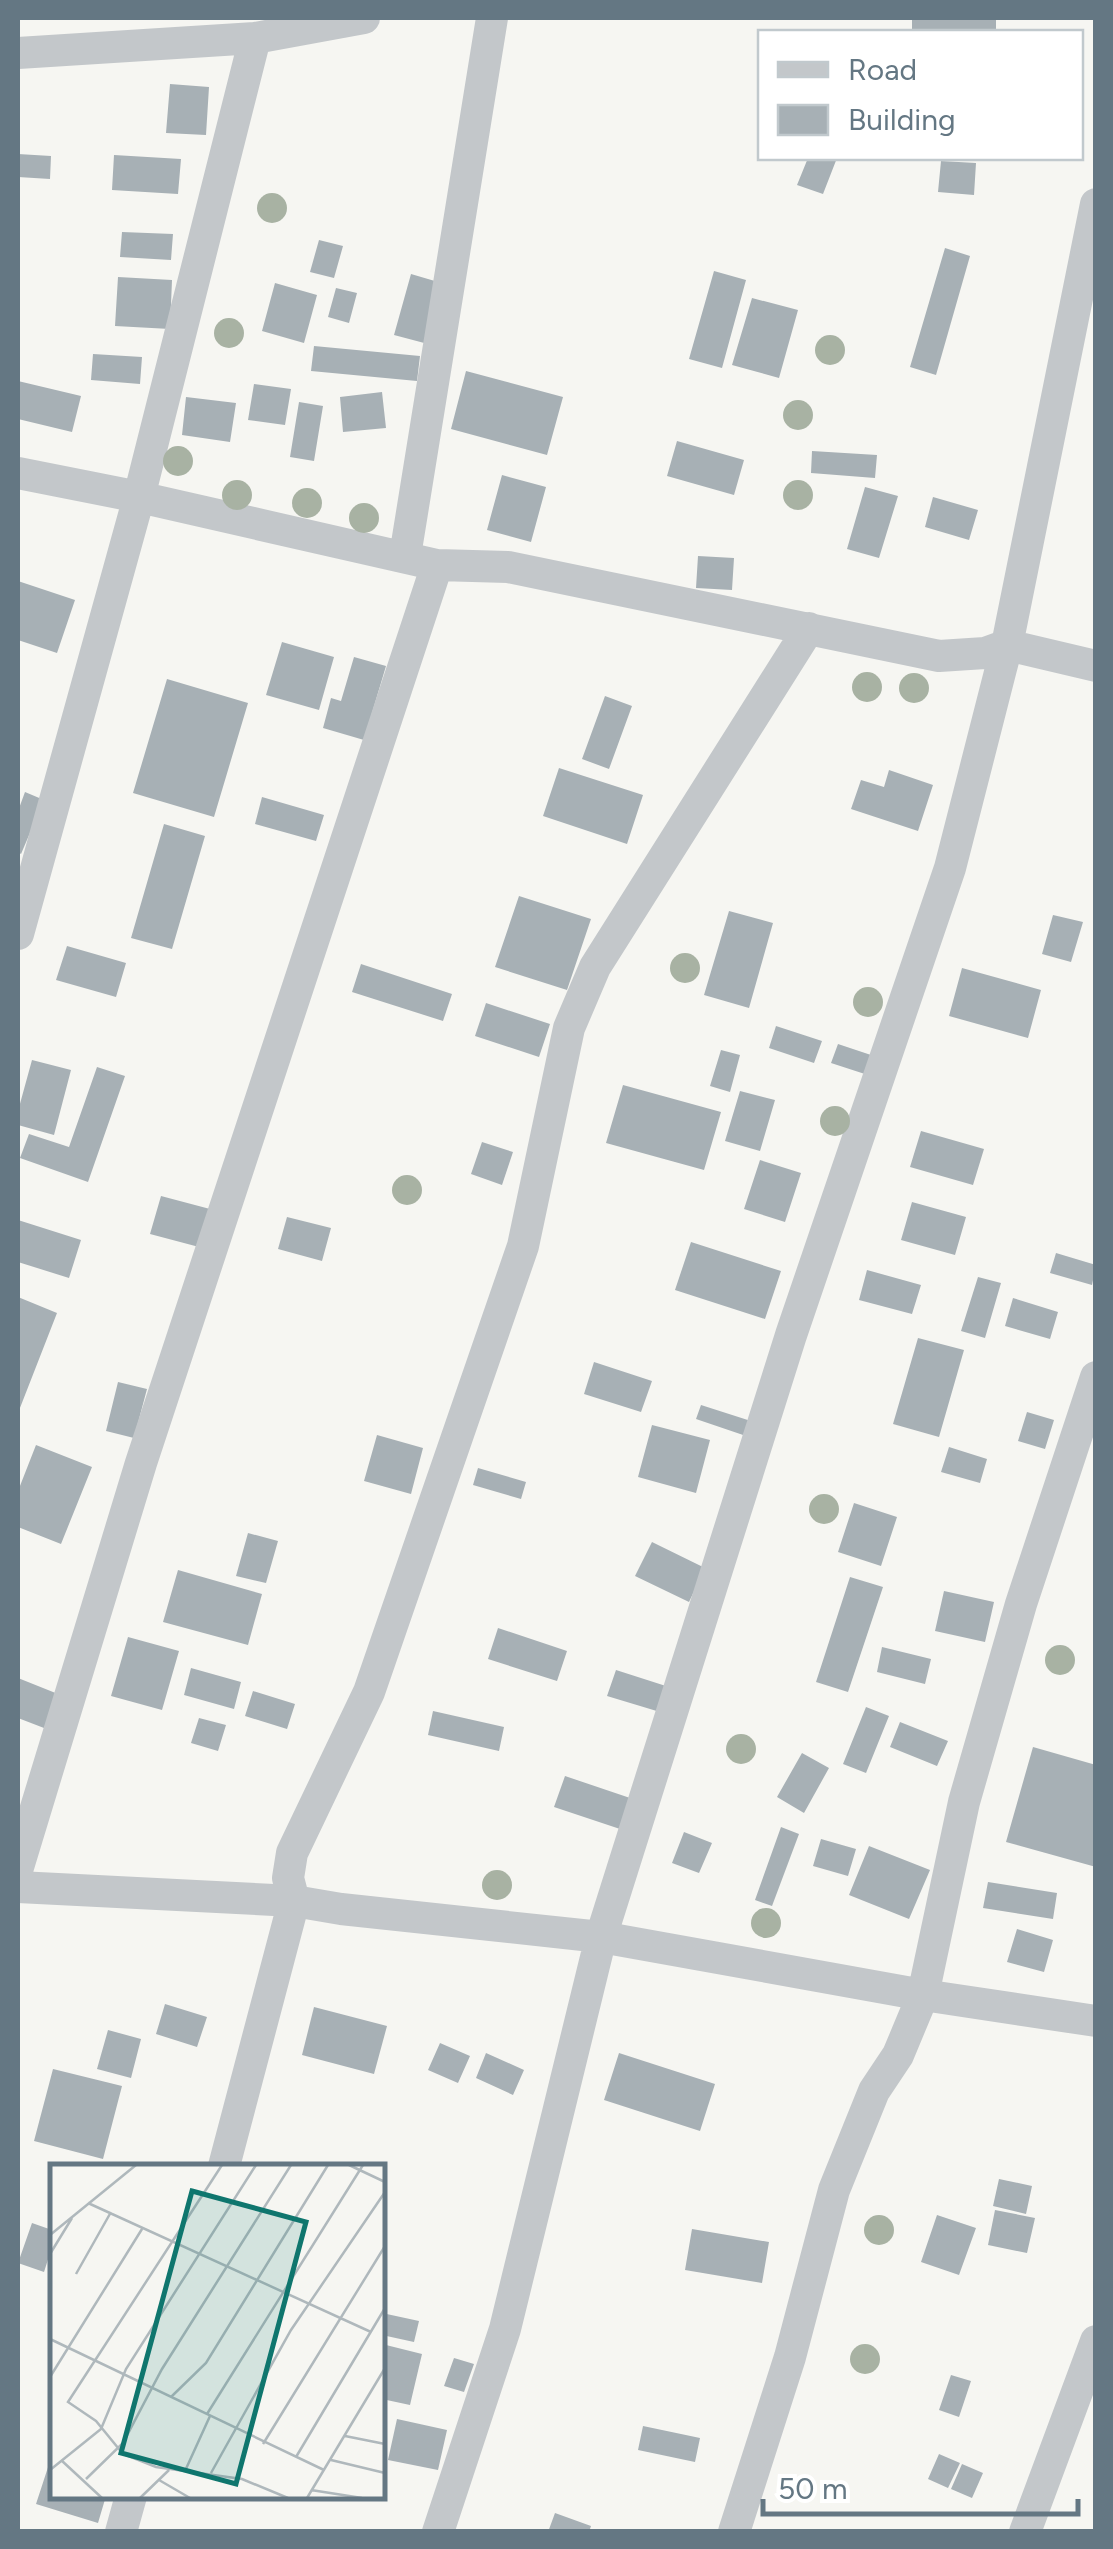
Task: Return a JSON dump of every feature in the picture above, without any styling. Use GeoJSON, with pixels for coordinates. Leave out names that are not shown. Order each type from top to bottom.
{"type":"FeatureCollection","features":[{"type":"Feature","properties":{"kind":"street"},"geometry":{"type":"LineString","coordinates":[[18,54],[255,38],[364,18]]}},
{"type":"Feature","properties":{"kind":"street"},"geometry":{"type":"LineString","coordinates":[[18,1867],[421,560],[492,18]]}},
{"type":"Feature","properties":{"kind":"street"},"geometry":{"type":"LineString","coordinates":[[18,934],[140,497],[255,38]]}},
{"type":"Feature","properties":{"kind":"street"},"geometry":{"type":"LineString","coordinates":[[438,2532],[505,2328],[600,1937],[791,1336],[950,868],[1007,645],[1096,204]]}},
{"type":"Feature","properties":{"kind":"street"},"geometry":{"type":"LineString","coordinates":[[18,473],[421,560],[508,567],[939,656],[985,653],[1007,645],[1096,666]]}},
{"type":"Feature","properties":{"kind":"street"},"geometry":{"type":"LineString","coordinates":[[225,2164],[294,1901],[288,1878],[292,1853],[368,1692],[523,1246],[569,1028],[595,967],[808,628]]}},
{"type":"Feature","properties":{"kind":"street"},"geometry":{"type":"LineString","coordinates":[[734,2532],[790,2357],[840,2173],[874,2091],[898,2055],[922,1995],[969,1784],[1021,1604],[1096,1377]]}},
{"type":"Feature","properties":{"kind":"street"},"geometry":{"type":"LineString","coordinates":[[18,1886],[294,1901],[600,1937],[922,1995],[1096,2021]]}},
{"type":"Feature","properties":{"kind":"street"},"geometry":{"type":"LineString","coordinates":[[1025,2532],[1096,2341]]}},
{"type":"Feature","properties":{"kind":"street"},"geometry":{"type":"LineString","coordinates":[[121,2532],[130,2499]]}},
{"type":"Feature","properties":{"kind":"building"},"geometry":{"type":"Polygon","coordinates":[[[912,18],[996,18],[996,30],[912,30],[912,18]]]}},
{"type":"Feature","properties":{"kind":"building"},"geometry":{"type":"Polygon","coordinates":[[[170,84],[209,87],[206,135],[166,133],[170,84]]]}},
{"type":"Feature","properties":{"kind":"building"},"geometry":{"type":"Polygon","coordinates":[[[18,154],[51,156],[50,179],[18,177],[18,154]]]}},
{"type":"Feature","properties":{"kind":"building"},"geometry":{"type":"Polygon","coordinates":[[[114,155],[181,159],[178,194],[112,190],[114,155]]]}},
{"type":"Feature","properties":{"kind":"building"},"geometry":{"type":"Polygon","coordinates":[[[807,160],[836,160],[823,194],[797,185],[807,160]]]}},
{"type":"Feature","properties":{"kind":"building"},"geometry":{"type":"Polygon","coordinates":[[[941,161],[976,163],[974,195],[938,192],[941,161]]]}},
{"type":"Feature","properties":{"kind":"building"},"geometry":{"type":"Polygon","coordinates":[[[122,232],[173,234],[171,260],[120,257],[122,232]]]}},
{"type":"Feature","properties":{"kind":"building"},"geometry":{"type":"Polygon","coordinates":[[[319,240],[343,246],[334,278],[310,272],[319,240]]]}},
{"type":"Feature","properties":{"kind":"building"},"geometry":{"type":"Polygon","coordinates":[[[945,248],[970,256],[936,375],[910,367],[945,248]]]}},
{"type":"Feature","properties":{"kind":"building"},"geometry":{"type":"Polygon","coordinates":[[[714,271],[746,280],[722,368],[689,359],[714,271]]]}},
{"type":"Feature","properties":{"kind":"building"},"geometry":{"type":"Polygon","coordinates":[[[411,274],[445,284],[428,344],[394,335],[411,274]]]}},
{"type":"Feature","properties":{"kind":"building"},"geometry":{"type":"Polygon","coordinates":[[[118,277],[172,280],[170,329],[115,326],[118,277]]]}},
{"type":"Feature","properties":{"kind":"building"},"geometry":{"type":"Polygon","coordinates":[[[275,283],[317,295],[304,343],[262,331],[275,283]]]}},
{"type":"Feature","properties":{"kind":"building"},"geometry":{"type":"Polygon","coordinates":[[[336,288],[357,293],[349,323],[328,317],[336,288]]]}},
{"type":"Feature","properties":{"kind":"building"},"geometry":{"type":"Polygon","coordinates":[[[752,298],[798,310],[779,378],[732,365],[752,298]]]}},
{"type":"Feature","properties":{"kind":"building"},"geometry":{"type":"Polygon","coordinates":[[[314,346],[420,356],[417,381],[311,371],[314,346]]]}},
{"type":"Feature","properties":{"kind":"building"},"geometry":{"type":"Polygon","coordinates":[[[93,354],[142,357],[140,384],[91,380],[93,354]]]}},
{"type":"Feature","properties":{"kind":"building"},"geometry":{"type":"Polygon","coordinates":[[[466,371],[563,397],[547,455],[451,429],[466,371]]]}},
{"type":"Feature","properties":{"kind":"building"},"geometry":{"type":"Polygon","coordinates":[[[18,381],[81,396],[72,432],[18,419],[18,381]]]}},
{"type":"Feature","properties":{"kind":"building"},"geometry":{"type":"Polygon","coordinates":[[[254,384],[291,389],[285,425],[248,420],[254,384]]]}},
{"type":"Feature","properties":{"kind":"building"},"geometry":{"type":"Polygon","coordinates":[[[382,392],[386,428],[343,432],[340,397],[382,392]]]}},
{"type":"Feature","properties":{"kind":"building"},"geometry":{"type":"Polygon","coordinates":[[[186,397],[236,403],[230,442],[182,435],[186,397]]]}},
{"type":"Feature","properties":{"kind":"building"},"geometry":{"type":"Polygon","coordinates":[[[299,402],[323,406],[314,461],[290,457],[299,402]]]}},
{"type":"Feature","properties":{"kind":"building"},"geometry":{"type":"Polygon","coordinates":[[[677,441],[744,460],[734,495],[667,476],[677,441]]]}},
{"type":"Feature","properties":{"kind":"building"},"geometry":{"type":"Polygon","coordinates":[[[812,451],[877,455],[875,478],[811,473],[812,451]]]}},
{"type":"Feature","properties":{"kind":"building"},"geometry":{"type":"Polygon","coordinates":[[[502,475],[546,487],[531,542],[487,530],[502,475]]]}},
{"type":"Feature","properties":{"kind":"building"},"geometry":{"type":"Polygon","coordinates":[[[865,487],[898,496],[879,558],[847,549],[865,487]]]}},
{"type":"Feature","properties":{"kind":"building"},"geometry":{"type":"Polygon","coordinates":[[[933,497],[978,510],[969,540],[925,527],[933,497]]]}},
{"type":"Feature","properties":{"kind":"building"},"geometry":{"type":"Polygon","coordinates":[[[698,556],[734,558],[732,590],[696,588],[698,556]]]}},
{"type":"Feature","properties":{"kind":"building"},"geometry":{"type":"Polygon","coordinates":[[[18,581],[75,600],[57,653],[18,640],[18,581]]]}},
{"type":"Feature","properties":{"kind":"building"},"geometry":{"type":"Polygon","coordinates":[[[282,642],[334,657],[319,710],[266,695],[282,642]]]}},
{"type":"Feature","properties":{"kind":"building"},"geometry":{"type":"Polygon","coordinates":[[[354,657],[386,666],[364,740],[323,728],[331,698],[341,701],[354,657]]]}},
{"type":"Feature","properties":{"kind":"building"},"geometry":{"type":"Polygon","coordinates":[[[167,679],[248,703],[214,817],[133,793],[167,679]]]}},
{"type":"Feature","properties":{"kind":"building"},"geometry":{"type":"Polygon","coordinates":[[[605,696],[632,706],[609,769],[582,759],[605,696]]]}},
{"type":"Feature","properties":{"kind":"building"},"geometry":{"type":"Polygon","coordinates":[[[559,768],[643,795],[627,844],[543,816],[559,768]]]}},
{"type":"Feature","properties":{"kind":"building"},"geometry":{"type":"Polygon","coordinates":[[[889,770],[933,785],[918,831],[851,809],[861,780],[884,787],[889,770]]]}},
{"type":"Feature","properties":{"kind":"building"},"geometry":{"type":"Polygon","coordinates":[[[25,792],[44,800],[21,854],[18,811],[25,792]]]}},
{"type":"Feature","properties":{"kind":"building"},"geometry":{"type":"Polygon","coordinates":[[[262,797],[324,815],[316,841],[255,824],[262,797]]]}},
{"type":"Feature","properties":{"kind":"building"},"geometry":{"type":"Polygon","coordinates":[[[164,824],[205,836],[172,949],[131,938],[164,824]]]}},
{"type":"Feature","properties":{"kind":"building"},"geometry":{"type":"Polygon","coordinates":[[[519,896],[591,919],[567,990],[495,967],[519,896]]]}},
{"type":"Feature","properties":{"kind":"building"},"geometry":{"type":"Polygon","coordinates":[[[729,911],[773,923],[749,1008],[704,995],[729,911]]]}},
{"type":"Feature","properties":{"kind":"building"},"geometry":{"type":"Polygon","coordinates":[[[1053,915],[1083,922],[1071,962],[1042,954],[1053,915]]]}},
{"type":"Feature","properties":{"kind":"building"},"geometry":{"type":"Polygon","coordinates":[[[67,946],[126,963],[116,997],[56,980],[67,946]]]}},
{"type":"Feature","properties":{"kind":"building"},"geometry":{"type":"Polygon","coordinates":[[[361,964],[452,994],[443,1021],[352,992],[361,964]]]}},
{"type":"Feature","properties":{"kind":"building"},"geometry":{"type":"Polygon","coordinates":[[[962,968],[1041,990],[1028,1038],[949,1016],[962,968]]]}},
{"type":"Feature","properties":{"kind":"building"},"geometry":{"type":"Polygon","coordinates":[[[486,1003],[550,1024],[539,1057],[475,1036],[486,1003]]]}},
{"type":"Feature","properties":{"kind":"building"},"geometry":{"type":"Polygon","coordinates":[[[776,1026],[822,1041],[814,1063],[769,1048],[776,1026]]]}},
{"type":"Feature","properties":{"kind":"building"},"geometry":{"type":"Polygon","coordinates":[[[838,1044],[877,1057],[871,1076],[831,1063],[838,1044]]]}},
{"type":"Feature","properties":{"kind":"building"},"geometry":{"type":"Polygon","coordinates":[[[721,1050],[740,1055],[730,1092],[710,1086],[721,1050]]]}},
{"type":"Feature","properties":{"kind":"building"},"geometry":{"type":"Polygon","coordinates":[[[32,1060],[71,1070],[54,1135],[18,1125],[32,1060]]]}},
{"type":"Feature","properties":{"kind":"building"},"geometry":{"type":"Polygon","coordinates":[[[97,1067],[125,1076],[88,1182],[20,1158],[29,1134],[69,1147],[97,1067]]]}},
{"type":"Feature","properties":{"kind":"building"},"geometry":{"type":"Polygon","coordinates":[[[623,1085],[721,1112],[704,1170],[606,1143],[623,1085]]]}},
{"type":"Feature","properties":{"kind":"building"},"geometry":{"type":"Polygon","coordinates":[[[740,1091],[775,1100],[760,1151],[725,1141],[740,1091]]]}},
{"type":"Feature","properties":{"kind":"building"},"geometry":{"type":"Polygon","coordinates":[[[921,1131],[984,1149],[973,1185],[910,1167],[921,1131]]]}},
{"type":"Feature","properties":{"kind":"building"},"geometry":{"type":"Polygon","coordinates":[[[482,1142],[513,1152],[502,1185],[471,1174],[482,1142]]]}},
{"type":"Feature","properties":{"kind":"building"},"geometry":{"type":"Polygon","coordinates":[[[760,1160],[801,1173],[785,1222],[744,1209],[760,1160]]]}},
{"type":"Feature","properties":{"kind":"building"},"geometry":{"type":"Polygon","coordinates":[[[161,1196],[210,1209],[199,1247],[150,1234],[161,1196]]]}},
{"type":"Feature","properties":{"kind":"building"},"geometry":{"type":"Polygon","coordinates":[[[912,1202],[966,1217],[955,1255],[901,1240],[912,1202]]]}},
{"type":"Feature","properties":{"kind":"building"},"geometry":{"type":"Polygon","coordinates":[[[287,1217],[331,1228],[322,1261],[278,1249],[287,1217]]]}},
{"type":"Feature","properties":{"kind":"building"},"geometry":{"type":"Polygon","coordinates":[[[18,1220],[81,1240],[69,1278],[18,1262],[18,1220]]]}},
{"type":"Feature","properties":{"kind":"building"},"geometry":{"type":"Polygon","coordinates":[[[691,1242],[781,1271],[765,1319],[675,1290],[691,1242]]]}},
{"type":"Feature","properties":{"kind":"building"},"geometry":{"type":"Polygon","coordinates":[[[1056,1253],[1096,1265],[1092,1285],[1050,1273],[1056,1253]]]}},
{"type":"Feature","properties":{"kind":"building"},"geometry":{"type":"Polygon","coordinates":[[[867,1270],[921,1285],[912,1314],[859,1300],[867,1270]]]}},
{"type":"Feature","properties":{"kind":"building"},"geometry":{"type":"Polygon","coordinates":[[[978,1277],[1001,1283],[985,1338],[961,1331],[978,1277]]]}},
{"type":"Feature","properties":{"kind":"building"},"geometry":{"type":"Polygon","coordinates":[[[18,1297],[57,1313],[18,1413],[18,1297]]]}},
{"type":"Feature","properties":{"kind":"building"},"geometry":{"type":"Polygon","coordinates":[[[1013,1298],[1058,1312],[1050,1339],[1005,1326],[1013,1298]]]}},
{"type":"Feature","properties":{"kind":"building"},"geometry":{"type":"Polygon","coordinates":[[[918,1338],[964,1350],[939,1437],[893,1424],[918,1338]]]}},
{"type":"Feature","properties":{"kind":"building"},"geometry":{"type":"Polygon","coordinates":[[[594,1362],[652,1381],[641,1412],[584,1394],[594,1362]]]}},
{"type":"Feature","properties":{"kind":"building"},"geometry":{"type":"Polygon","coordinates":[[[118,1382],[147,1389],[134,1438],[106,1431],[118,1382]]]}},
{"type":"Feature","properties":{"kind":"building"},"geometry":{"type":"Polygon","coordinates":[[[701,1405],[754,1422],[749,1437],[696,1419],[701,1405]]]}},
{"type":"Feature","properties":{"kind":"building"},"geometry":{"type":"Polygon","coordinates":[[[1027,1412],[1054,1420],[1045,1449],[1018,1441],[1027,1412]]]}},
{"type":"Feature","properties":{"kind":"building"},"geometry":{"type":"Polygon","coordinates":[[[652,1425],[710,1440],[696,1493],[638,1477],[652,1425]]]}},
{"type":"Feature","properties":{"kind":"building"},"geometry":{"type":"Polygon","coordinates":[[[377,1435],[423,1448],[411,1494],[364,1481],[377,1435]]]}},
{"type":"Feature","properties":{"kind":"building"},"geometry":{"type":"Polygon","coordinates":[[[36,1445],[92,1467],[61,1544],[18,1527],[18,1491],[36,1445]]]}},
{"type":"Feature","properties":{"kind":"building"},"geometry":{"type":"Polygon","coordinates":[[[949,1447],[987,1459],[980,1483],[941,1472],[949,1447]]]}},
{"type":"Feature","properties":{"kind":"building"},"geometry":{"type":"Polygon","coordinates":[[[478,1468],[526,1482],[521,1499],[473,1485],[478,1468]]]}},
{"type":"Feature","properties":{"kind":"building"},"geometry":{"type":"Polygon","coordinates":[[[854,1503],[897,1517],[881,1566],[838,1552],[854,1503]]]}},
{"type":"Feature","properties":{"kind":"building"},"geometry":{"type":"Polygon","coordinates":[[[248,1533],[278,1541],[266,1583],[236,1576],[248,1533]]]}},
{"type":"Feature","properties":{"kind":"building"},"geometry":{"type":"Polygon","coordinates":[[[652,1542],[705,1568],[689,1602],[635,1576],[652,1542]]]}},
{"type":"Feature","properties":{"kind":"building"},"geometry":{"type":"Polygon","coordinates":[[[178,1570],[262,1594],[248,1645],[163,1622],[178,1570]]]}},
{"type":"Feature","properties":{"kind":"building"},"geometry":{"type":"Polygon","coordinates":[[[850,1577],[883,1587],[848,1692],[816,1682],[850,1577]]]}},
{"type":"Feature","properties":{"kind":"building"},"geometry":{"type":"Polygon","coordinates":[[[944,1591],[994,1602],[985,1642],[935,1631],[944,1591]]]}},
{"type":"Feature","properties":{"kind":"building"},"geometry":{"type":"Polygon","coordinates":[[[498,1628],[567,1651],[557,1681],[488,1659],[498,1628]]]}},
{"type":"Feature","properties":{"kind":"building"},"geometry":{"type":"Polygon","coordinates":[[[128,1637],[179,1651],[162,1710],[111,1696],[128,1637]]]}},
{"type":"Feature","properties":{"kind":"building"},"geometry":{"type":"Polygon","coordinates":[[[882,1647],[931,1659],[925,1684],[877,1672],[882,1647]]]}},
{"type":"Feature","properties":{"kind":"building"},"geometry":{"type":"Polygon","coordinates":[[[191,1668],[241,1682],[234,1709],[184,1695],[191,1668]]]}},
{"type":"Feature","properties":{"kind":"building"},"geometry":{"type":"Polygon","coordinates":[[[616,1670],[669,1687],[660,1712],[607,1696],[616,1670]]]}},
{"type":"Feature","properties":{"kind":"building"},"geometry":{"type":"Polygon","coordinates":[[[18,1678],[58,1694],[44,1728],[18,1718],[18,1678]]]}},
{"type":"Feature","properties":{"kind":"building"},"geometry":{"type":"Polygon","coordinates":[[[253,1691],[295,1704],[287,1729],[245,1716],[253,1691]]]}},
{"type":"Feature","properties":{"kind":"building"},"geometry":{"type":"Polygon","coordinates":[[[866,1707],[889,1716],[866,1773],[843,1764],[866,1707]]]}},
{"type":"Feature","properties":{"kind":"building"},"geometry":{"type":"Polygon","coordinates":[[[433,1711],[504,1727],[499,1751],[428,1735],[433,1711]]]}},
{"type":"Feature","properties":{"kind":"building"},"geometry":{"type":"Polygon","coordinates":[[[199,1718],[226,1725],[218,1751],[191,1743],[199,1718]]]}},
{"type":"Feature","properties":{"kind":"building"},"geometry":{"type":"Polygon","coordinates":[[[900,1722],[948,1741],[937,1766],[890,1747],[900,1722]]]}},
{"type":"Feature","properties":{"kind":"building"},"geometry":{"type":"Polygon","coordinates":[[[1033,1747],[1096,1765],[1096,1867],[1006,1842],[1033,1747]]]}},
{"type":"Feature","properties":{"kind":"building"},"geometry":{"type":"Polygon","coordinates":[[[802,1753],[829,1768],[804,1813],[777,1797],[802,1753]]]}},
{"type":"Feature","properties":{"kind":"building"},"geometry":{"type":"Polygon","coordinates":[[[565,1776],[636,1800],[626,1831],[554,1807],[565,1776]]]}},
{"type":"Feature","properties":{"kind":"building"},"geometry":{"type":"Polygon","coordinates":[[[781,1827],[799,1834],[772,1906],[755,1900],[781,1827]]]}},
{"type":"Feature","properties":{"kind":"building"},"geometry":{"type":"Polygon","coordinates":[[[684,1832],[712,1843],[699,1873],[672,1863],[684,1832]]]}},
{"type":"Feature","properties":{"kind":"building"},"geometry":{"type":"Polygon","coordinates":[[[821,1839],[856,1849],[848,1876],[813,1866],[821,1839]]]}},
{"type":"Feature","properties":{"kind":"building"},"geometry":{"type":"Polygon","coordinates":[[[869,1846],[930,1870],[909,1919],[849,1895],[869,1846]]]}},
{"type":"Feature","properties":{"kind":"building"},"geometry":{"type":"Polygon","coordinates":[[[988,1882],[1057,1893],[1053,1919],[983,1908],[988,1882]]]}},
{"type":"Feature","properties":{"kind":"building"},"geometry":{"type":"Polygon","coordinates":[[[1017,1929],[1053,1940],[1044,1972],[1007,1962],[1017,1929]]]}},
{"type":"Feature","properties":{"kind":"building"},"geometry":{"type":"Polygon","coordinates":[[[165,2004],[207,2017],[197,2047],[156,2034],[165,2004]]]}},
{"type":"Feature","properties":{"kind":"building"},"geometry":{"type":"Polygon","coordinates":[[[314,2007],[387,2026],[374,2074],[302,2055],[314,2007]]]}},
{"type":"Feature","properties":{"kind":"building"},"geometry":{"type":"Polygon","coordinates":[[[108,2030],[141,2039],[131,2078],[97,2069],[108,2030]]]}},
{"type":"Feature","properties":{"kind":"building"},"geometry":{"type":"Polygon","coordinates":[[[440,2043],[470,2056],[458,2083],[428,2070],[440,2043]]]}},
{"type":"Feature","properties":{"kind":"building"},"geometry":{"type":"Polygon","coordinates":[[[486,2053],[524,2070],[513,2095],[476,2078],[486,2053]]]}},
{"type":"Feature","properties":{"kind":"building"},"geometry":{"type":"Polygon","coordinates":[[[619,2053],[715,2084],[700,2131],[604,2100],[619,2053]]]}},
{"type":"Feature","properties":{"kind":"building"},"geometry":{"type":"Polygon","coordinates":[[[53,2069],[122,2086],[103,2159],[34,2141],[53,2069]]]}},
{"type":"Feature","properties":{"kind":"building"},"geometry":{"type":"Polygon","coordinates":[[[999,2179],[1032,2186],[1026,2214],[993,2206],[999,2179]]]}},
{"type":"Feature","properties":{"kind":"building"},"geometry":{"type":"Polygon","coordinates":[[[995,2210],[1035,2218],[1027,2253],[988,2245],[995,2210]]]}},
{"type":"Feature","properties":{"kind":"building"},"geometry":{"type":"Polygon","coordinates":[[[937,2215],[976,2228],[959,2275],[921,2262],[937,2215]]]}},
{"type":"Feature","properties":{"kind":"building"},"geometry":{"type":"Polygon","coordinates":[[[32,2223],[50,2229],[50,2253],[44,2272],[18,2263],[32,2223]]]}},
{"type":"Feature","properties":{"kind":"building"},"geometry":{"type":"Polygon","coordinates":[[[692,2229],[769,2242],[762,2283],[685,2270],[692,2229]]]}},
{"type":"Feature","properties":{"kind":"building"},"geometry":{"type":"Polygon","coordinates":[[[385,2314],[419,2321],[414,2342],[385,2336],[385,2314]]]}},
{"type":"Feature","properties":{"kind":"building"},"geometry":{"type":"Polygon","coordinates":[[[385,2345],[422,2354],[410,2405],[385,2400],[385,2345]]]}},
{"type":"Feature","properties":{"kind":"building"},"geometry":{"type":"Polygon","coordinates":[[[454,2358],[474,2364],[464,2392],[444,2386],[454,2358]]]}},
{"type":"Feature","properties":{"kind":"building"},"geometry":{"type":"Polygon","coordinates":[[[951,2375],[971,2381],[959,2417],[939,2410],[951,2375]]]}},
{"type":"Feature","properties":{"kind":"building"},"geometry":{"type":"Polygon","coordinates":[[[397,2419],[447,2430],[438,2470],[388,2460],[397,2419]]]}},
{"type":"Feature","properties":{"kind":"building"},"geometry":{"type":"Polygon","coordinates":[[[643,2426],[700,2438],[695,2462],[638,2450],[643,2426]]]}},
{"type":"Feature","properties":{"kind":"building"},"geometry":{"type":"Polygon","coordinates":[[[939,2454],[960,2463],[948,2488],[928,2479],[939,2454]]]}},
{"type":"Feature","properties":{"kind":"building"},"geometry":{"type":"Polygon","coordinates":[[[50,2461],[50,2499],[105,2499],[98,2523],[36,2504],[50,2461]]]}},
{"type":"Feature","properties":{"kind":"building"},"geometry":{"type":"Polygon","coordinates":[[[962,2464],[983,2473],[972,2498],[951,2489],[962,2464]]]}},
{"type":"Feature","properties":{"kind":"building"},"geometry":{"type":"Polygon","coordinates":[[[555,2513],[591,2526],[589,2532],[548,2532],[555,2513]]]}}]}
